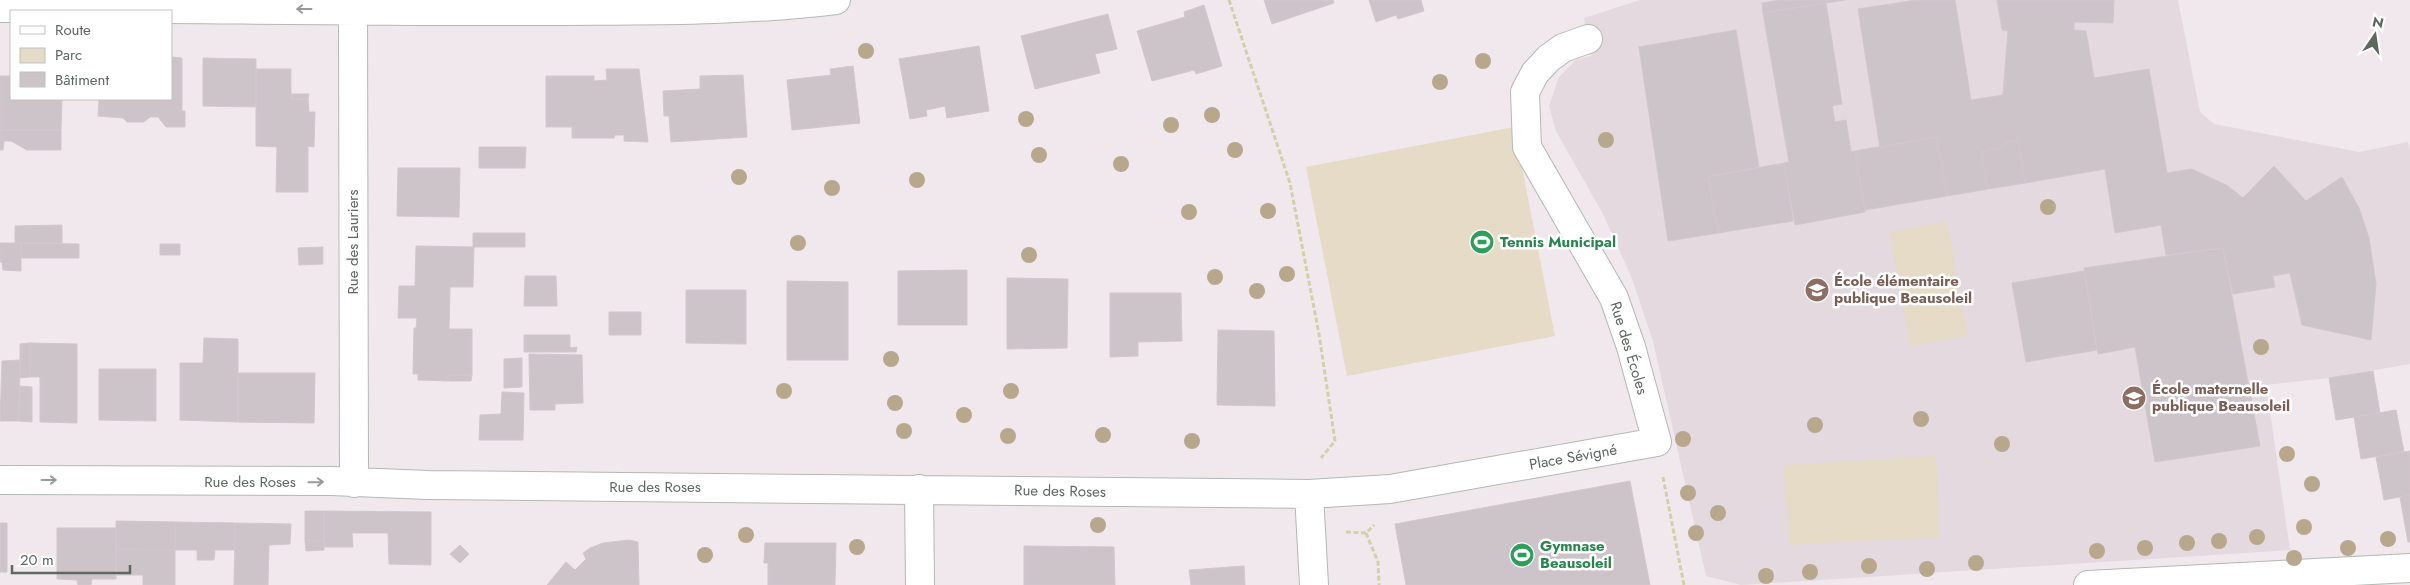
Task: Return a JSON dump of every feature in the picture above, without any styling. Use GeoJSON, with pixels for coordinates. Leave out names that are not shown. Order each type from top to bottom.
{"type":"FeatureCollection","features":[{"type":"Feature","properties":{"kind":"street"},"geometry":{"type":"LineString","coordinates":[[0,8],[353,5],[428,12],[698,10],[784,6],[836,0]]}},
{"type":"Feature","properties":{"kind":"street","name":"Rue des Lauriers"},"geometry":{"type":"LineString","coordinates":[[353,5],[354,483]]}},
{"type":"Feature","properties":{"kind":"street","name":"Rue des Écoles"},"geometry":{"type":"LineString","coordinates":[[1588,39],[1563,48],[1549,58],[1535,73],[1525,92],[1527,147],[1614,298],[1631,347],[1657,442]]}},
{"type":"Feature","properties":{"kind":"street","name":"Place Sévigné"},"geometry":{"type":"LineString","coordinates":[[1346,493],[1416,484],[1657,442]]}},
{"type":"Feature","properties":{"kind":"street","name":"Rue des Roses"},"geometry":{"type":"LineString","coordinates":[[0,480],[1346,493]]}},
{"type":"Feature","properties":{"kind":"street"},"geometry":{"type":"LineString","coordinates":[[919,489],[920,585]]}},
{"type":"Feature","properties":{"kind":"street"},"geometry":{"type":"LineString","coordinates":[[1309,494],[1314,585]]}},
{"type":"Feature","properties":{"kind":"street"},"geometry":{"type":"LineString","coordinates":[[2088,585],[2410,568]]}},
{"type":"Feature","properties":{"kind":"path"},"geometry":{"type":"LineString","coordinates":[[1229,0],[1290,183],[1319,334],[1335,441]]}},
{"type":"Feature","properties":{"kind":"path"},"geometry":{"type":"LineString","coordinates":[[1657,442],[1684,585]]}},
{"type":"Feature","properties":{"kind":"path"},"geometry":{"type":"LineString","coordinates":[[1366,533],[1378,562],[1379,585]]}},
{"type":"Feature","properties":{"kind":"shaded area","name":"École élémentaire publique Beausoleil"},"geometry":{"type":"Polygon","coordinates":[[[1640,0],[2178,0],[2200,112],[2214,124],[2359,152],[2408,142],[2410,152],[2410,364],[2329,378],[2266,385],[2290,550],[1741,585],[1706,576],[1653,341],[1631,276],[1603,214],[1556,131],[1549,106],[1559,77],[1576,60],[1591,56],[1584,18],[1640,0]]]}},
{"type":"Feature","properties":{"kind":"green space"},"geometry":{"type":"Polygon","coordinates":[[[1514,127],[1555,336],[1347,376],[1306,167],[1514,127]]]}},
{"type":"Feature","properties":{"kind":"green space"},"geometry":{"type":"Polygon","coordinates":[[[1947,221],[1967,336],[1910,346],[1890,232],[1947,221]]]}},
{"type":"Feature","properties":{"kind":"green space"},"geometry":{"type":"Polygon","coordinates":[[[1936,456],[1940,537],[1789,545],[1784,465],[1936,456]]]}},
{"type":"Feature","properties":{"kind":"building"},"geometry":{"type":"Polygon","coordinates":[[[1264,0],[1333,0],[1334,3],[1272,24],[1264,0]]]}},
{"type":"Feature","properties":{"kind":"building"},"geometry":{"type":"Polygon","coordinates":[[[1369,0],[1421,0],[1424,11],[1398,19],[1396,15],[1376,22],[1369,0]]]}},
{"type":"Feature","properties":{"kind":"building"},"geometry":{"type":"Polygon","coordinates":[[[1781,0],[1845,0],[1763,13],[1762,3],[1781,0]]]}},
{"type":"Feature","properties":{"kind":"building"},"geometry":{"type":"Polygon","coordinates":[[[1916,0],[1955,0],[1971,100],[2003,95],[2008,31],[2002,30],[1997,0],[2114,0],[2113,23],[2074,22],[2074,30],[2086,31],[2094,78],[2149,69],[2167,173],[2192,169],[2228,186],[2243,198],[2274,166],[2306,201],[2342,177],[2359,208],[2369,238],[2376,284],[2371,340],[2302,325],[2290,273],[2273,276],[2275,287],[2233,294],[2223,248],[2166,255],[2161,225],[2115,233],[2105,169],[2025,183],[2018,140],[2004,143],[2000,148],[1981,152],[1988,189],[1947,196],[1936,137],[1880,148],[1858,9],[1916,0]]]}},
{"type":"Feature","properties":{"kind":"building"},"geometry":{"type":"Polygon","coordinates":[[[1826,3],[1842,104],[1832,106],[1835,122],[1846,120],[1851,152],[1855,151],[1865,212],[1795,225],[1784,163],[1789,162],[1763,13],[1826,3]]]}},
{"type":"Feature","properties":{"kind":"building"},"geometry":{"type":"Polygon","coordinates":[[[1204,5],[1222,66],[1196,74],[1194,70],[1152,81],[1137,31],[1185,17],[1184,12],[1204,5]]]}},
{"type":"Feature","properties":{"kind":"building"},"geometry":{"type":"Polygon","coordinates":[[[1108,14],[1117,49],[1095,54],[1100,73],[1035,89],[1021,36],[1108,14]]]}},
{"type":"Feature","properties":{"kind":"building"},"geometry":{"type":"Polygon","coordinates":[[[1736,30],[1759,167],[1708,177],[1718,233],[1668,241],[1639,47],[1736,30]]]}},
{"type":"Feature","properties":{"kind":"building"},"geometry":{"type":"Polygon","coordinates":[[[979,46],[989,111],[947,118],[945,106],[926,110],[927,116],[910,119],[899,59],[979,46]]]}},
{"type":"Feature","properties":{"kind":"building"},"geometry":{"type":"Polygon","coordinates":[[[172,57],[182,58],[182,111],[185,111],[185,127],[166,127],[158,117],[150,117],[144,122],[127,122],[123,118],[98,116],[99,100],[172,100],[172,57]]]}},
{"type":"Feature","properties":{"kind":"building"},"geometry":{"type":"Polygon","coordinates":[[[203,58],[256,59],[256,107],[203,106],[203,58]]]}},
{"type":"Feature","properties":{"kind":"building"},"geometry":{"type":"Polygon","coordinates":[[[853,66],[860,123],[792,130],[787,80],[831,75],[830,69],[853,66]]]}},
{"type":"Feature","properties":{"kind":"building"},"geometry":{"type":"Polygon","coordinates":[[[256,69],[291,69],[291,99],[308,99],[309,112],[315,112],[314,147],[308,146],[308,192],[276,192],[277,147],[256,146],[256,69]]]}},
{"type":"Feature","properties":{"kind":"building"},"geometry":{"type":"Polygon","coordinates":[[[606,69],[639,69],[648,142],[624,141],[624,135],[615,135],[614,138],[572,138],[572,127],[546,127],[546,76],[594,76],[594,81],[607,80],[606,69]]]}},
{"type":"Feature","properties":{"kind":"building"},"geometry":{"type":"Polygon","coordinates":[[[743,75],[747,137],[671,142],[669,116],[664,116],[663,91],[700,89],[700,76],[743,75]]]}},
{"type":"Feature","properties":{"kind":"building"},"geometry":{"type":"Polygon","coordinates":[[[0,76],[10,76],[10,100],[62,100],[61,130],[0,130],[0,76]]]}},
{"type":"Feature","properties":{"kind":"building"},"geometry":{"type":"Polygon","coordinates":[[[291,94],[309,94],[308,99],[291,99],[291,94]]]}},
{"type":"Feature","properties":{"kind":"building"},"geometry":{"type":"Polygon","coordinates":[[[0,130],[61,130],[61,150],[27,150],[11,141],[4,141],[3,150],[0,150],[0,130]]]}},
{"type":"Feature","properties":{"kind":"building"},"geometry":{"type":"Polygon","coordinates":[[[1936,137],[1947,196],[1865,210],[1855,151],[1936,137]]]}},
{"type":"Feature","properties":{"kind":"building"},"geometry":{"type":"Polygon","coordinates":[[[2018,140],[2025,183],[1988,189],[1981,152],[2000,148],[2004,143],[2018,140]]]}},
{"type":"Feature","properties":{"kind":"building"},"geometry":{"type":"Polygon","coordinates":[[[479,147],[526,147],[525,168],[479,168],[479,147]]]}},
{"type":"Feature","properties":{"kind":"building"},"geometry":{"type":"Polygon","coordinates":[[[1784,163],[1793,221],[1718,233],[1708,177],[1784,163]]]}},
{"type":"Feature","properties":{"kind":"building"},"geometry":{"type":"Polygon","coordinates":[[[398,168],[460,168],[459,217],[397,216],[398,168]]]}},
{"type":"Feature","properties":{"kind":"building"},"geometry":{"type":"Polygon","coordinates":[[[62,225],[62,243],[15,243],[15,226],[62,225]]]}},
{"type":"Feature","properties":{"kind":"building"},"geometry":{"type":"Polygon","coordinates":[[[473,233],[525,233],[525,247],[473,247],[473,233]]]}},
{"type":"Feature","properties":{"kind":"building"},"geometry":{"type":"Polygon","coordinates":[[[0,243],[21,243],[21,271],[3,270],[2,262],[0,262],[0,243]]]}},
{"type":"Feature","properties":{"kind":"building"},"geometry":{"type":"Polygon","coordinates":[[[21,243],[79,244],[79,258],[21,258],[21,243]]]}},
{"type":"Feature","properties":{"kind":"building"},"geometry":{"type":"Polygon","coordinates":[[[160,244],[180,244],[180,255],[160,255],[160,244]]]}},
{"type":"Feature","properties":{"kind":"building"},"geometry":{"type":"Polygon","coordinates":[[[416,246],[474,247],[473,287],[450,287],[449,329],[472,329],[472,375],[448,375],[448,381],[418,380],[418,374],[413,374],[414,328],[416,328],[417,318],[398,318],[399,286],[415,286],[416,246]]]}},
{"type":"Feature","properties":{"kind":"building"},"geometry":{"type":"Polygon","coordinates":[[[323,247],[323,264],[299,265],[298,248],[323,247]]]}},
{"type":"Feature","properties":{"kind":"building"},"geometry":{"type":"Polygon","coordinates":[[[2223,248],[2260,446],[2155,462],[2135,347],[2098,354],[2084,268],[2223,248]]]}},
{"type":"Feature","properties":{"kind":"building"},"geometry":{"type":"Polygon","coordinates":[[[967,270],[967,325],[898,325],[898,271],[967,270]]]}},
{"type":"Feature","properties":{"kind":"building"},"geometry":{"type":"Polygon","coordinates":[[[2084,271],[2097,350],[2026,362],[2012,283],[2084,271]]]}},
{"type":"Feature","properties":{"kind":"building"},"geometry":{"type":"Polygon","coordinates":[[[525,276],[556,276],[557,306],[524,306],[525,276]]]}},
{"type":"Feature","properties":{"kind":"building"},"geometry":{"type":"Polygon","coordinates":[[[1007,278],[1068,279],[1067,348],[1007,349],[1007,278]]]}},
{"type":"Feature","properties":{"kind":"building"},"geometry":{"type":"Polygon","coordinates":[[[787,281],[848,282],[848,360],[787,360],[787,281]]]}},
{"type":"Feature","properties":{"kind":"building"},"geometry":{"type":"Polygon","coordinates":[[[686,290],[746,290],[746,344],[686,343],[686,290]]]}},
{"type":"Feature","properties":{"kind":"building"},"geometry":{"type":"Polygon","coordinates":[[[1110,293],[1181,293],[1182,341],[1138,342],[1138,356],[1110,357],[1110,293]]]}},
{"type":"Feature","properties":{"kind":"building"},"geometry":{"type":"Polygon","coordinates":[[[609,312],[641,312],[641,335],[609,335],[609,312]]]}},
{"type":"Feature","properties":{"kind":"building"},"geometry":{"type":"Polygon","coordinates":[[[1218,330],[1274,331],[1275,406],[1217,405],[1218,330]]]}},
{"type":"Feature","properties":{"kind":"building"},"geometry":{"type":"Polygon","coordinates":[[[524,335],[570,335],[570,348],[577,347],[576,352],[524,352],[524,335]]]}},
{"type":"Feature","properties":{"kind":"building"},"geometry":{"type":"Polygon","coordinates":[[[204,338],[238,339],[238,422],[180,420],[180,363],[203,363],[204,338]]]}},
{"type":"Feature","properties":{"kind":"building"},"geometry":{"type":"Polygon","coordinates":[[[29,343],[30,377],[20,378],[20,344],[29,343]]]}},
{"type":"Feature","properties":{"kind":"building"},"geometry":{"type":"Polygon","coordinates":[[[29,343],[77,344],[77,423],[40,422],[40,377],[30,377],[29,343]]]}},
{"type":"Feature","properties":{"kind":"building"},"geometry":{"type":"Polygon","coordinates":[[[529,354],[582,355],[583,403],[555,404],[555,410],[530,410],[529,354]]]}},
{"type":"Feature","properties":{"kind":"building"},"geometry":{"type":"Polygon","coordinates":[[[522,358],[522,387],[504,388],[504,359],[522,358]]]}},
{"type":"Feature","properties":{"kind":"building"},"geometry":{"type":"Polygon","coordinates":[[[20,360],[19,421],[0,421],[2,361],[20,360]]]}},
{"type":"Feature","properties":{"kind":"building"},"geometry":{"type":"Polygon","coordinates":[[[99,369],[156,369],[156,421],[99,420],[99,369]]]}},
{"type":"Feature","properties":{"kind":"building"},"geometry":{"type":"Polygon","coordinates":[[[2373,371],[2380,413],[2336,420],[2329,378],[2373,371]]]}},
{"type":"Feature","properties":{"kind":"building"},"geometry":{"type":"Polygon","coordinates":[[[238,373],[315,373],[314,423],[238,422],[238,373]]]}},
{"type":"Feature","properties":{"kind":"building"},"geometry":{"type":"Polygon","coordinates":[[[448,375],[472,375],[471,381],[448,381],[448,375]]]}},
{"type":"Feature","properties":{"kind":"building"},"geometry":{"type":"Polygon","coordinates":[[[20,386],[32,387],[32,422],[19,421],[20,386]]]}},
{"type":"Feature","properties":{"kind":"building"},"geometry":{"type":"Polygon","coordinates":[[[502,392],[524,393],[523,440],[479,440],[480,415],[501,414],[502,392]]]}},
{"type":"Feature","properties":{"kind":"building"},"geometry":{"type":"Polygon","coordinates":[[[2396,410],[2404,452],[2361,459],[2354,417],[2396,410]]]}},
{"type":"Feature","properties":{"kind":"building"},"geometry":{"type":"Polygon","coordinates":[[[2410,451],[2410,495],[2384,500],[2376,457],[2410,451]]]}},
{"type":"Feature","properties":{"kind":"building","name":"Gymnase Beausoleil"},"geometry":{"type":"Polygon","coordinates":[[[1630,481],[1650,585],[1406,585],[1395,524],[1630,481]]]}},
{"type":"Feature","properties":{"kind":"building"},"geometry":{"type":"Polygon","coordinates":[[[2410,495],[2410,542],[2408,542],[2400,497],[2410,495]]]}},
{"type":"Feature","properties":{"kind":"building"},"geometry":{"type":"Polygon","coordinates":[[[305,511],[324,511],[324,541],[305,540],[305,511]]]}},
{"type":"Feature","properties":{"kind":"building"},"geometry":{"type":"Polygon","coordinates":[[[324,511],[431,512],[431,565],[389,564],[388,533],[352,533],[353,547],[324,547],[324,511]]]}},
{"type":"Feature","properties":{"kind":"building"},"geometry":{"type":"Polygon","coordinates":[[[116,521],[175,522],[175,550],[116,549],[116,521]]]}},
{"type":"Feature","properties":{"kind":"building"},"geometry":{"type":"Polygon","coordinates":[[[175,522],[235,523],[234,550],[215,550],[214,560],[197,560],[197,550],[175,550],[175,522]]]}},
{"type":"Feature","properties":{"kind":"building"},"geometry":{"type":"Polygon","coordinates":[[[0,523],[7,523],[7,572],[0,572],[0,523]]]}},
{"type":"Feature","properties":{"kind":"building"},"geometry":{"type":"Polygon","coordinates":[[[235,523],[291,524],[290,544],[269,545],[268,585],[234,585],[235,523]]]}},
{"type":"Feature","properties":{"kind":"building"},"geometry":{"type":"Polygon","coordinates":[[[57,528],[116,528],[116,579],[92,579],[91,585],[78,585],[77,580],[57,579],[57,528]]]}},
{"type":"Feature","properties":{"kind":"building"},"geometry":{"type":"Polygon","coordinates":[[[305,540],[324,541],[324,550],[306,551],[305,540]]]}},
{"type":"Feature","properties":{"kind":"building"},"geometry":{"type":"Polygon","coordinates":[[[629,540],[638,542],[639,585],[547,585],[566,562],[575,570],[586,559],[583,553],[590,548],[603,543],[629,540]]]}},
{"type":"Feature","properties":{"kind":"building"},"geometry":{"type":"Polygon","coordinates":[[[765,543],[836,543],[835,585],[768,585],[768,563],[764,563],[765,543]]]}},
{"type":"Feature","properties":{"kind":"building"},"geometry":{"type":"Polygon","coordinates":[[[460,545],[469,554],[460,563],[450,554],[460,545]]]}},
{"type":"Feature","properties":{"kind":"building"},"geometry":{"type":"Polygon","coordinates":[[[1024,546],[1114,547],[1115,585],[1024,585],[1024,546]]]}},
{"type":"Feature","properties":{"kind":"building"},"geometry":{"type":"Polygon","coordinates":[[[116,549],[175,550],[175,585],[143,585],[143,575],[117,575],[116,549]]]}},
{"type":"Feature","properties":{"kind":"building"},"geometry":{"type":"Polygon","coordinates":[[[1244,566],[1245,585],[1191,585],[1189,570],[1244,566]]]}},
{"type":"Feature","properties":{"kind":"place","name":"Tennis Municipal"},"geometry":{"type":"Point","coordinates":[1482,242]}},
{"type":"Feature","properties":{"kind":"place","name":"École élémentaire publique Beausoleil"},"geometry":{"type":"Point","coordinates":[1817,290]}},
{"type":"Feature","properties":{"kind":"place","name":"École maternelle publique Beausoleil"},"geometry":{"type":"Point","coordinates":[2134,398]}},
{"type":"Feature","properties":{"kind":"place","name":"Gymnase Beausoleil"},"geometry":{"type":"Point","coordinates":[1522,555]}}]}
